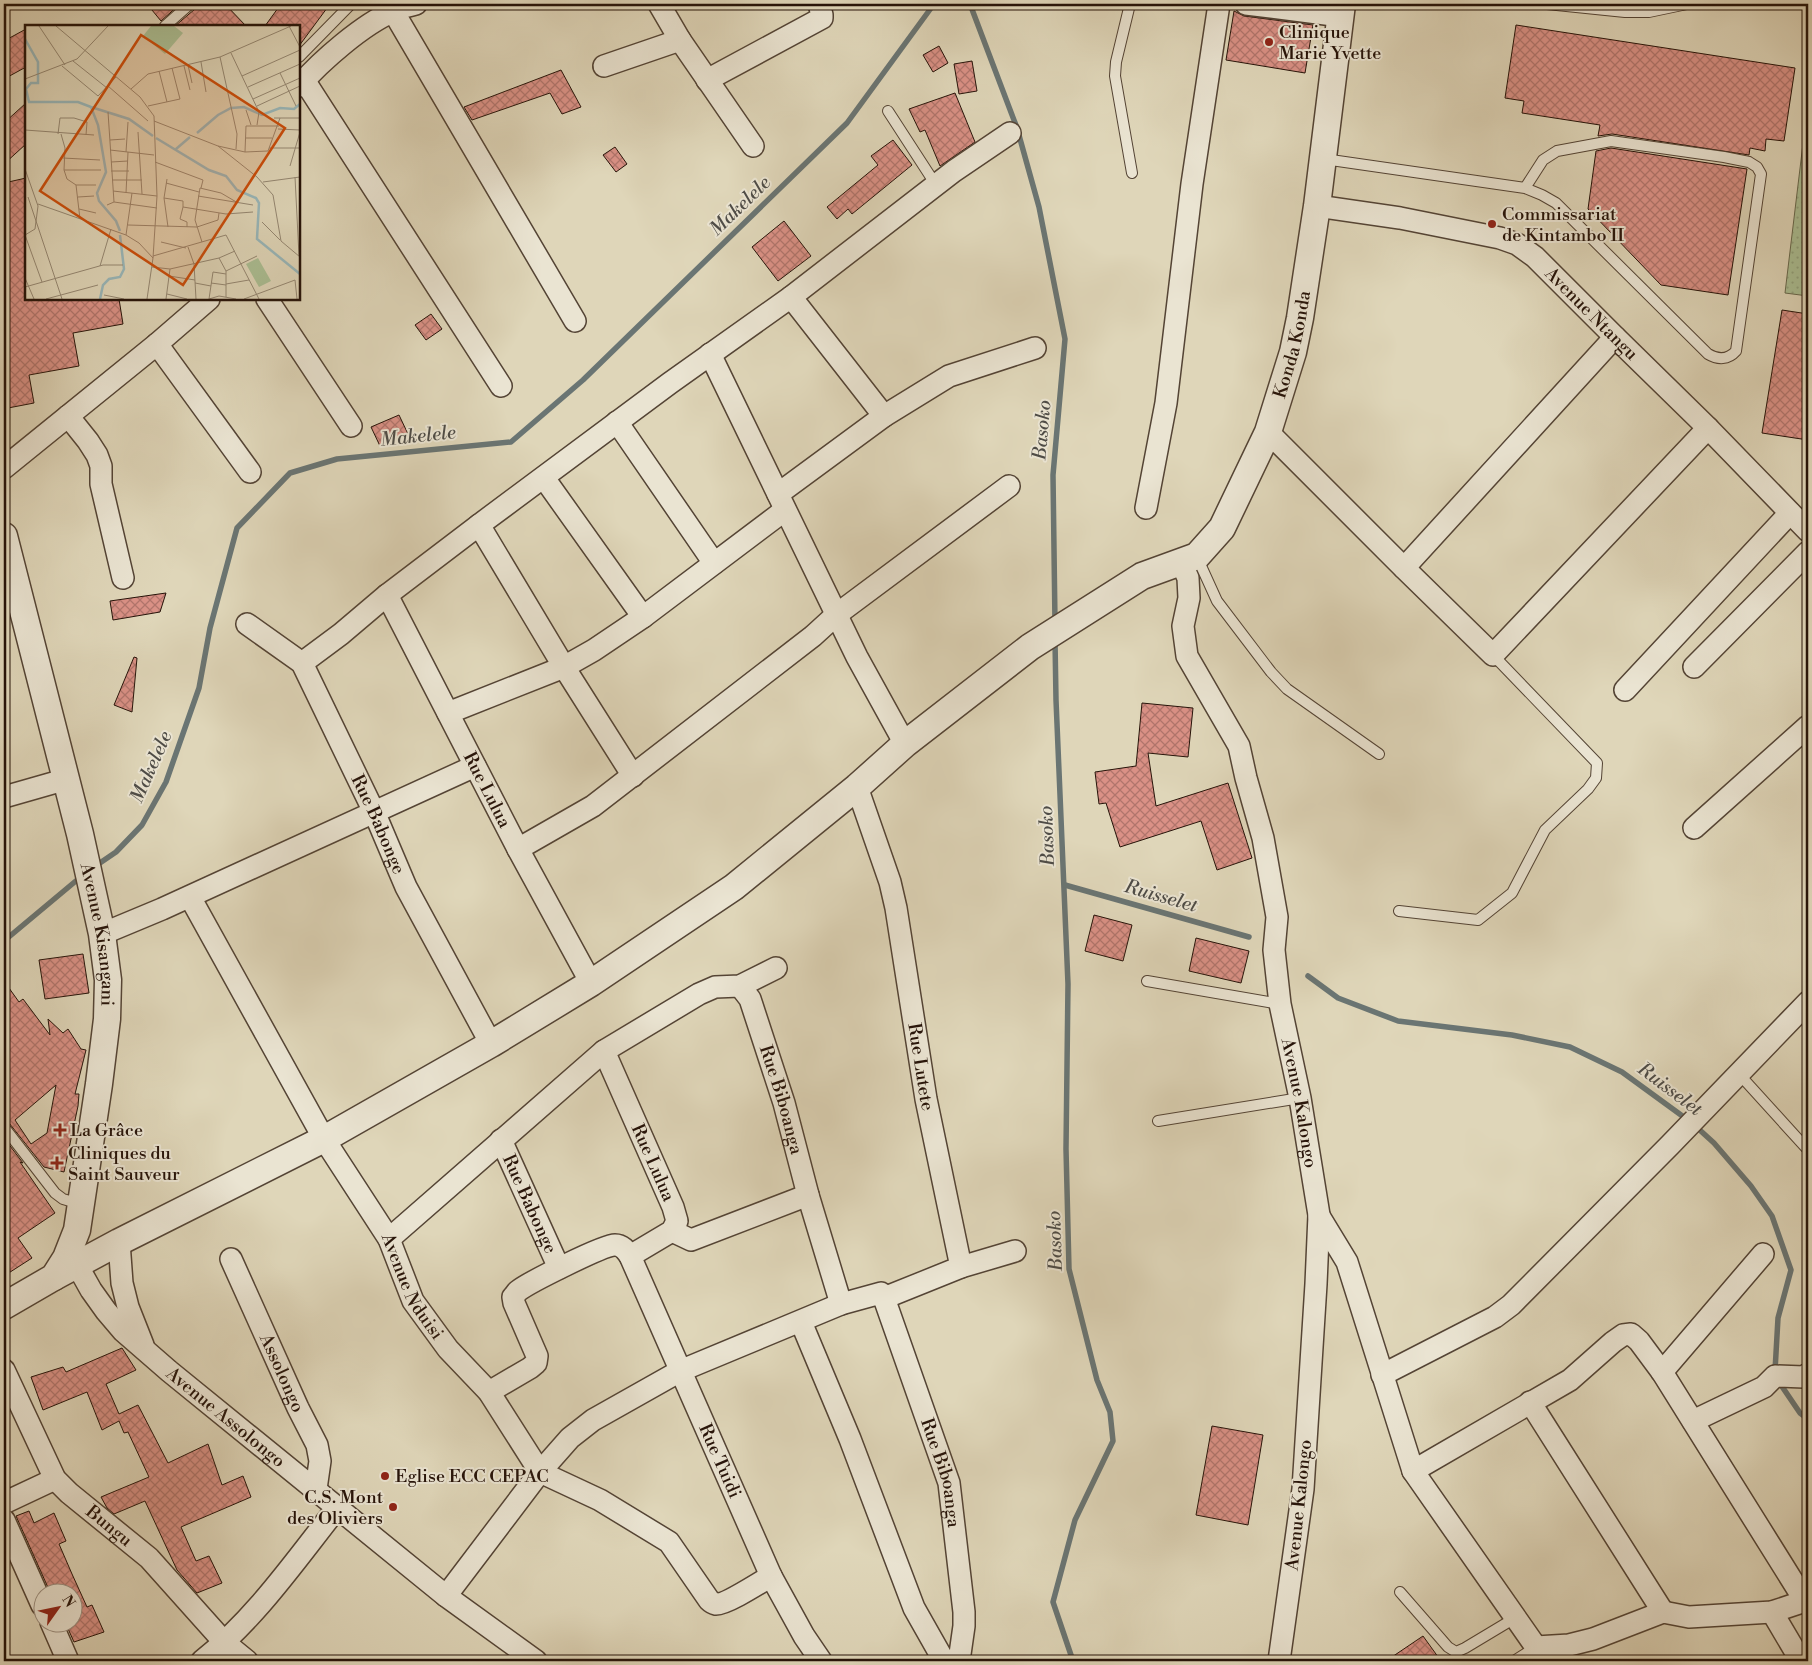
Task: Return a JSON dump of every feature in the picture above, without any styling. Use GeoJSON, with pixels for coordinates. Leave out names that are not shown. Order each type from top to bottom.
{"type":"FeatureCollection","features":[{"type":"Feature","properties":{"kind":"street"},"geometry":{"type":"LineString","coordinates":[[416,4],[393,11],[361,30],[301,83],[501,386]]}},
{"type":"Feature","properties":{"kind":"street"},"geometry":{"type":"LineString","coordinates":[[659,4],[680,40],[753,146]]}},
{"type":"Feature","properties":{"kind":"street"},"geometry":{"type":"LineString","coordinates":[[707,80],[822,18],[818,4]]}},
{"type":"Feature","properties":{"kind":"street"},"geometry":{"type":"LineString","coordinates":[[1146,508],[1166,403],[1192,184],[1219,4]]}},
{"type":"Feature","properties":{"kind":"street"},"geometry":{"type":"LineString","coordinates":[[1246,4],[1342,10]]}},
{"type":"Feature","properties":{"kind":"street","name":"Konda Konda"},"geometry":{"type":"LineString","coordinates":[[54,1277],[118,1242],[324,1139],[491,1044],[591,983],[734,887],[856,787],[905,744],[1030,647],[1142,576],[1189,559],[1222,528],[1268,432],[1297,335],[1317,206],[1342,10]]}},
{"type":"Feature","properties":{"kind":"street"},"geometry":{"type":"LineString","coordinates":[[393,11],[575,321]]}},
{"type":"Feature","properties":{"kind":"street"},"geometry":{"type":"LineString","coordinates":[[604,66],[680,40]]}},
{"type":"Feature","properties":{"kind":"street"},"geometry":{"type":"LineString","coordinates":[[302,663],[479,525],[710,354],[791,297],[936,185],[1010,133]]}},
{"type":"Feature","properties":{"kind":"street","name":"Avenue Ntangu"},"geometry":{"type":"LineString","coordinates":[[1317,206],[1400,218],[1500,238],[1517,244],[1535,257],[1708,428],[1808,531]]}},
{"type":"Feature","properties":{"kind":"street"},"geometry":{"type":"LineString","coordinates":[[791,297],[884,416]]}},
{"type":"Feature","properties":{"kind":"street"},"geometry":{"type":"LineString","coordinates":[[4,468],[157,344],[207,300]]}},
{"type":"Feature","properties":{"kind":"street"},"geometry":{"type":"LineString","coordinates":[[268,300],[350,426]]}},
{"type":"Feature","properties":{"kind":"street"},"geometry":{"type":"LineString","coordinates":[[1404,568],[1615,338]]}},
{"type":"Feature","properties":{"kind":"street"},"geometry":{"type":"LineString","coordinates":[[157,344],[250,472]]}},
{"type":"Feature","properties":{"kind":"street"},"geometry":{"type":"LineString","coordinates":[[448,713],[564,667],[642,617],[714,563],[781,502],[884,416],[949,376],[1035,348]]}},
{"type":"Feature","properties":{"kind":"street"},"geometry":{"type":"LineString","coordinates":[[710,354],[836,615],[905,744]]}},
{"type":"Feature","properties":{"kind":"street"},"geometry":{"type":"LineString","coordinates":[[68,416],[88,441],[97,455],[101,466],[102,484],[123,578]]}},
{"type":"Feature","properties":{"kind":"street"},"geometry":{"type":"LineString","coordinates":[[617,422],[714,563]]}},
{"type":"Feature","properties":{"kind":"street"},"geometry":{"type":"LineString","coordinates":[[1268,432],[1493,655],[1708,428]]}},
{"type":"Feature","properties":{"kind":"street"},"geometry":{"type":"LineString","coordinates":[[544,478],[642,617]]}},
{"type":"Feature","properties":{"kind":"street"},"geometry":{"type":"LineString","coordinates":[[518,849],[586,811],[813,636],[836,615],[1009,486]]}},
{"type":"Feature","properties":{"kind":"street"},"geometry":{"type":"LineString","coordinates":[[1625,690],[1790,513]]}},
{"type":"Feature","properties":{"kind":"street"},"geometry":{"type":"LineString","coordinates":[[479,525],[564,667],[633,776]]}},
{"type":"Feature","properties":{"kind":"street","name":"Avenue Kisangani"},"geometry":{"type":"LineString","coordinates":[[4,536],[80,834],[102,934],[108,980],[107,1019],[82,1204],[77,1230],[71,1247],[54,1277]]}},
{"type":"Feature","properties":{"kind":"street"},"geometry":{"type":"LineString","coordinates":[[1694,667],[1808,552]]}},
{"type":"Feature","properties":{"kind":"street","name":"Avenue Kalongo"},"geometry":{"type":"LineString","coordinates":[[1189,559],[1189,598],[1183,626],[1187,656],[1239,746],[1262,838],[1277,917],[1274,950],[1280,1004],[1300,1098],[1319,1216],[1303,1489],[1279,1661]]}},
{"type":"Feature","properties":{"kind":"street","name":"Rue Lulua"},"geometry":{"type":"LineString","coordinates":[[387,595],[518,849],[591,983]]}},
{"type":"Feature","properties":{"kind":"street","name":"Rue Babonge"},"geometry":{"type":"LineString","coordinates":[[247,624],[302,663],[375,814],[406,887],[491,1044]]}},
{"type":"Feature","properties":{"kind":"street"},"geometry":{"type":"LineString","coordinates":[[1694,828],[1808,726]]}},
{"type":"Feature","properties":{"kind":"street"},"geometry":{"type":"LineString","coordinates":[[102,934],[190,897],[375,814],[475,766]]}},
{"type":"Feature","properties":{"kind":"street"},"geometry":{"type":"LineString","coordinates":[[4,797],[67,779]]}},
{"type":"Feature","properties":{"kind":"street","name":"Rue Lutete"},"geometry":{"type":"LineString","coordinates":[[856,787],[890,882],[896,908],[926,1099],[961,1267]]}},
{"type":"Feature","properties":{"kind":"street","name":"Avenue Nduisi"},"geometry":{"type":"LineString","coordinates":[[190,897],[324,1139],[388,1239],[413,1301],[448,1349],[489,1392],[540,1472]]}},
{"type":"Feature","properties":{"kind":"street"},"geometry":{"type":"LineString","coordinates":[[388,1239],[604,1051],[714,987],[740,986],[776,968]]}},
{"type":"Feature","properties":{"kind":"street","name":"Rue Biboanga"},"geometry":{"type":"LineString","coordinates":[[740,986],[750,999],[778,1084],[808,1195],[841,1304]]}},
{"type":"Feature","properties":{"kind":"street"},"geometry":{"type":"LineString","coordinates":[[1382,1375],[1494,1317],[1511,1305],[1808,1002]]}},
{"type":"Feature","properties":{"kind":"street","name":"Rue Lulua"},"geometry":{"type":"LineString","coordinates":[[604,1051],[673,1207],[677,1221],[672,1231]]}},
{"type":"Feature","properties":{"kind":"street","name":"Rue Babonge"},"geometry":{"type":"LineString","coordinates":[[502,1140],[559,1268]]}},
{"type":"Feature","properties":{"kind":"street"},"geometry":{"type":"LineString","coordinates":[[489,1392],[536,1364],[537,1356],[514,1303],[513,1298],[518,1291],[559,1268],[603,1248],[615,1245],[624,1247],[630,1256],[672,1231],[691,1240],[808,1195]]}},
{"type":"Feature","properties":{"kind":"street"},"geometry":{"type":"LineString","coordinates":[[1319,1216],[1347,1262],[1412,1471],[1541,1654],[1574,1653],[1593,1639],[1663,1612],[1689,1617],[1772,1612],[1807,1601],[1662,1372],[1639,1341],[1631,1334],[1623,1335],[1613,1342],[1570,1380],[1412,1471]]}},
{"type":"Feature","properties":{"kind":"street"},"geometry":{"type":"LineString","coordinates":[[118,1242],[122,1284],[128,1307],[144,1349]]}},
{"type":"Feature","properties":{"kind":"street"},"geometry":{"type":"LineString","coordinates":[[446,1596],[540,1472],[581,1429],[593,1420],[680,1371],[841,1304],[883,1295],[961,1267],[1015,1251]]}},
{"type":"Feature","properties":{"kind":"street"},"geometry":{"type":"LineString","coordinates":[[1662,1372],[1763,1254]]}},
{"type":"Feature","properties":{"kind":"street","name":"Rue Tuidi"},"geometry":{"type":"LineString","coordinates":[[630,1256],[771,1576],[804,1636],[821,1661]]}},
{"type":"Feature","properties":{"kind":"street","name":"Assolongo"},"geometry":{"type":"LineString","coordinates":[[231,1259],[298,1408],[318,1445],[320,1461],[316,1489]]}},
{"type":"Feature","properties":{"kind":"street","name":"Avenue Assolongo"},"geometry":{"type":"LineString","coordinates":[[77,1265],[106,1311],[123,1330],[169,1371],[446,1596],[536,1661]]}},
{"type":"Feature","properties":{"kind":"street"},"geometry":{"type":"LineString","coordinates":[[4,1306],[54,1277]]}},
{"type":"Feature","properties":{"kind":"street","name":"Rue Biboanga"},"geometry":{"type":"LineString","coordinates":[[883,1295],[949,1483],[964,1612],[959,1661]]}},
{"type":"Feature","properties":{"kind":"street"},"geometry":{"type":"LineString","coordinates":[[801,1322],[850,1439],[914,1608],[944,1661]]}},
{"type":"Feature","properties":{"kind":"street","name":"Bungu"},"geometry":{"type":"LineString","coordinates":[[4,1370],[55,1478],[70,1493],[149,1558],[225,1643],[248,1661]]}},
{"type":"Feature","properties":{"kind":"street"},"geometry":{"type":"LineString","coordinates":[[1693,1421],[1764,1387],[1775,1376],[1804,1377],[1808,1374]]}},
{"type":"Feature","properties":{"kind":"street"},"geometry":{"type":"LineString","coordinates":[[1530,1402],[1663,1612]]}},
{"type":"Feature","properties":{"kind":"street"},"geometry":{"type":"LineString","coordinates":[[540,1472],[600,1500],[668,1542],[713,1603],[719,1604],[745,1592],[771,1576]]}},
{"type":"Feature","properties":{"kind":"street"},"geometry":{"type":"LineString","coordinates":[[4,1503],[55,1478]]}},
{"type":"Feature","properties":{"kind":"street"},"geometry":{"type":"LineString","coordinates":[[202,1661],[225,1643],[252,1614],[337,1508]]}},
{"type":"Feature","properties":{"kind":"street"},"geometry":{"type":"LineString","coordinates":[[4,1520],[32,1583]]}},
{"type":"Feature","properties":{"kind":"street"},"geometry":{"type":"LineString","coordinates":[[1772,1612],[1801,1661]]}},
{"type":"Feature","properties":{"kind":"street"},"geometry":{"type":"LineString","coordinates":[[55,1632],[68,1661]]}},
{"type":"Feature","properties":{"kind":"lane"},"geometry":{"type":"LineString","coordinates":[[166,25],[190,4]]}},
{"type":"Feature","properties":{"kind":"lane"},"geometry":{"type":"LineString","coordinates":[[300,56],[351,4]]}},
{"type":"Feature","properties":{"kind":"lane"},"geometry":{"type":"LineString","coordinates":[[1130,4],[1116,62],[1115,76],[1132,173]]}},
{"type":"Feature","properties":{"kind":"lane"},"geometry":{"type":"LineString","coordinates":[[1547,4],[1625,12],[1649,12],[1688,4]]}},
{"type":"Feature","properties":{"kind":"lane"},"geometry":{"type":"LineString","coordinates":[[888,111],[936,185]]}},
{"type":"Feature","properties":{"kind":"lane"},"geometry":{"type":"LineString","coordinates":[[1323,159],[1525,188],[1542,195],[1556,203],[1708,354],[1723,359],[1732,356],[1736,351],[1761,174],[1757,167],[1749,162],[1724,157],[1611,141],[1557,151],[1542,160],[1525,188]]}},
{"type":"Feature","properties":{"kind":"lane"},"geometry":{"type":"LineString","coordinates":[[1189,559],[1217,601],[1287,690],[1379,754]]}},
{"type":"Feature","properties":{"kind":"lane"},"geometry":{"type":"LineString","coordinates":[[1399,911],[1478,920],[1512,893],[1527,861],[1545,830],[1588,789],[1596,778],[1597,763],[1493,655]]}},
{"type":"Feature","properties":{"kind":"lane"},"geometry":{"type":"LineString","coordinates":[[1147,981],[1280,1004]]}},
{"type":"Feature","properties":{"kind":"lane"},"geometry":{"type":"LineString","coordinates":[[1739,1074],[1808,1150]]}},
{"type":"Feature","properties":{"kind":"lane"},"geometry":{"type":"LineString","coordinates":[[1158,1120],[1300,1098]]}},
{"type":"Feature","properties":{"kind":"lane"},"geometry":{"type":"LineString","coordinates":[[4,1127],[55,1193],[63,1199],[82,1204]]}},
{"type":"Feature","properties":{"kind":"lane"},"geometry":{"type":"LineString","coordinates":[[1400,1592],[1448,1647],[1456,1652],[1466,1648],[1515,1618]]}},
{"type":"Feature","properties":{"kind":"lane"},"geometry":{"type":"LineString","coordinates":[[1514,1661],[1541,1654]]}},
{"type":"Feature","properties":{"kind":"green space"},"geometry":{"type":"Polygon","coordinates":[[[1808,102],[1808,296],[1785,293],[1808,102]]]}},
{"type":"Feature","properties":{"kind":"building"},"geometry":{"type":"Polygon","coordinates":[[[147,4],[180,4],[161,21],[147,4]]]}},
{"type":"Feature","properties":{"kind":"building"},"geometry":{"type":"Polygon","coordinates":[[[197,4],[225,4],[245,25],[176,25],[195,9],[197,4]]]}},
{"type":"Feature","properties":{"kind":"building"},"geometry":{"type":"Polygon","coordinates":[[[281,4],[330,4],[300,45],[300,25],[266,25],[281,4]]]}},
{"type":"Feature","properties":{"kind":"building","name":"Clinique Marie Yvette"},"geometry":{"type":"Polygon","coordinates":[[[1234,11],[1244,16],[1313,25],[1305,73],[1226,60],[1234,11]]]}},
{"type":"Feature","properties":{"kind":"building"},"geometry":{"type":"Polygon","coordinates":[[[1516,25],[1795,68],[1784,141],[1766,139],[1765,151],[1750,148],[1749,155],[1612,134],[1598,136],[1600,125],[1522,113],[1524,101],[1505,98],[1516,25]]]}},
{"type":"Feature","properties":{"kind":"building"},"geometry":{"type":"Polygon","coordinates":[[[25,30],[25,68],[4,79],[4,41],[25,30]]]}},
{"type":"Feature","properties":{"kind":"building"},"geometry":{"type":"Polygon","coordinates":[[[939,46],[948,63],[933,72],[923,55],[939,46]]]}},
{"type":"Feature","properties":{"kind":"building"},"geometry":{"type":"Polygon","coordinates":[[[972,61],[977,91],[959,94],[954,64],[972,61]]]}},
{"type":"Feature","properties":{"kind":"building"},"geometry":{"type":"Polygon","coordinates":[[[561,70],[581,107],[562,114],[550,93],[472,120],[464,107],[561,70]]]}},
{"type":"Feature","properties":{"kind":"building"},"geometry":{"type":"Polygon","coordinates":[[[955,93],[975,142],[940,166],[925,130],[920,132],[909,109],[955,93]]]}},
{"type":"Feature","properties":{"kind":"building"},"geometry":{"type":"Polygon","coordinates":[[[25,104],[25,145],[4,164],[4,123],[25,104]]]}},
{"type":"Feature","properties":{"kind":"building"},"geometry":{"type":"Polygon","coordinates":[[[893,140],[912,165],[852,214],[848,209],[837,219],[827,207],[878,165],[871,156],[893,140]]]}},
{"type":"Feature","properties":{"kind":"building"},"geometry":{"type":"Polygon","coordinates":[[[615,147],[627,164],[616,172],[603,155],[615,147]]]}},
{"type":"Feature","properties":{"kind":"building"},"geometry":{"type":"Polygon","coordinates":[[[1611,148],[1747,169],[1728,295],[1661,285],[1588,209],[1596,151],[1611,148]]]}},
{"type":"Feature","properties":{"kind":"building"},"geometry":{"type":"Polygon","coordinates":[[[25,178],[25,300],[119,300],[123,324],[73,333],[79,366],[29,375],[34,403],[8,408],[4,388],[4,183],[25,178]]]}},
{"type":"Feature","properties":{"kind":"building"},"geometry":{"type":"Polygon","coordinates":[[[784,221],[811,256],[778,281],[752,247],[784,221]]]}},
{"type":"Feature","properties":{"kind":"building"},"geometry":{"type":"Polygon","coordinates":[[[1782,310],[1808,314],[1808,440],[1762,433],[1782,310]]]}},
{"type":"Feature","properties":{"kind":"building"},"geometry":{"type":"Polygon","coordinates":[[[431,314],[442,329],[426,340],[415,325],[431,314]]]}},
{"type":"Feature","properties":{"kind":"building"},"geometry":{"type":"Polygon","coordinates":[[[399,415],[408,434],[380,446],[371,427],[399,415]]]}},
{"type":"Feature","properties":{"kind":"building"},"geometry":{"type":"Polygon","coordinates":[[[166,593],[160,612],[113,620],[110,601],[166,593]]]}},
{"type":"Feature","properties":{"kind":"building"},"geometry":{"type":"Polygon","coordinates":[[[134,657],[137,658],[132,712],[114,705],[134,657]]]}},
{"type":"Feature","properties":{"kind":"building"},"geometry":{"type":"Polygon","coordinates":[[[1142,703],[1193,708],[1188,757],[1148,753],[1156,806],[1228,783],[1252,858],[1217,870],[1201,821],[1120,847],[1106,803],[1099,804],[1095,772],[1136,766],[1142,703]]]}},
{"type":"Feature","properties":{"kind":"building"},"geometry":{"type":"Polygon","coordinates":[[[1094,915],[1132,925],[1123,961],[1085,951],[1094,915]]]}},
{"type":"Feature","properties":{"kind":"building"},"geometry":{"type":"Polygon","coordinates":[[[1196,938],[1249,951],[1241,983],[1189,971],[1196,938]]]}},
{"type":"Feature","properties":{"kind":"building"},"geometry":{"type":"Polygon","coordinates":[[[83,954],[89,993],[45,999],[39,960],[83,954]]]}},
{"type":"Feature","properties":{"kind":"building"},"geometry":{"type":"Polygon","coordinates":[[[4,981],[19,1002],[23,999],[50,1035],[48,1019],[63,1033],[68,1029],[81,1049],[86,1050],[75,1094],[79,1094],[78,1106],[64,1172],[44,1167],[9,1123],[4,1120],[4,981]],[[56,1085],[15,1120],[31,1144],[47,1133],[56,1085]]]}},
{"type":"Feature","properties":{"kind":"building"},"geometry":{"type":"Polygon","coordinates":[[[4,1138],[23,1163],[20,1162],[55,1213],[18,1238],[32,1258],[4,1276],[4,1138]]]}},
{"type":"Feature","properties":{"kind":"building"},"geometry":{"type":"Polygon","coordinates":[[[122,1348],[136,1370],[106,1384],[119,1414],[138,1405],[168,1463],[208,1444],[222,1485],[243,1476],[251,1497],[181,1527],[196,1561],[209,1556],[222,1583],[197,1593],[177,1570],[145,1501],[114,1514],[107,1508],[101,1497],[149,1477],[128,1432],[124,1433],[119,1421],[102,1430],[87,1392],[43,1410],[31,1377],[63,1367],[66,1372],[122,1348]]]}},
{"type":"Feature","properties":{"kind":"building"},"geometry":{"type":"Polygon","coordinates":[[[1212,1426],[1263,1435],[1248,1525],[1196,1515],[1212,1426]]]}},
{"type":"Feature","properties":{"kind":"building"},"geometry":{"type":"Polygon","coordinates":[[[29,1511],[34,1523],[54,1513],[66,1541],[59,1544],[76,1582],[46,1582],[16,1516],[29,1511]]]}},
{"type":"Feature","properties":{"kind":"building"},"geometry":{"type":"Polygon","coordinates":[[[82,1596],[87,1607],[92,1605],[104,1632],[74,1642],[70,1632],[82,1632],[82,1596]]]}},
{"type":"Feature","properties":{"kind":"building"},"geometry":{"type":"Polygon","coordinates":[[[1423,1636],[1441,1661],[1386,1661],[1423,1636]]]}},
{"type":"Feature","properties":{"kind":"waterway","name":"Makelele"},"geometry":{"type":"LineString","coordinates":[[94,867],[116,852],[142,825],[166,782],[199,688],[210,628],[237,528],[290,473],[337,459],[511,442],[583,380],[847,123],[934,4]]}},
{"type":"Feature","properties":{"kind":"waterway","name":"Basoko"},"geometry":{"type":"LineString","coordinates":[[970,4],[1017,128],[1039,207],[1065,339],[1053,475],[1055,623]]}},
{"type":"Feature","properties":{"kind":"waterway","name":"Basoko"},"geometry":{"type":"LineString","coordinates":[[1055,640],[1068,984],[1066,1149],[1069,1269],[1097,1380],[1110,1412],[1113,1441],[1075,1520],[1053,1602],[1073,1661]]}},
{"type":"Feature","properties":{"kind":"waterway","name":"Makelele"},"geometry":{"type":"LineString","coordinates":[[4,941],[83,875]]}},
{"type":"Feature","properties":{"kind":"waterway","name":"Ruisselet"},"geometry":{"type":"LineString","coordinates":[[1065,885],[1249,937]]}},
{"type":"Feature","properties":{"kind":"waterway","name":"Ruisselet"},"geometry":{"type":"LineString","coordinates":[[1308,976],[1338,998],[1398,1021],[1512,1035],[1570,1047],[1622,1072],[1692,1123],[1714,1143],[1751,1186],[1772,1216],[1791,1270],[1778,1318],[1775,1371]]}},
{"type":"Feature","properties":{"kind":"waterway","name":"Ruisselet"},"geometry":{"type":"LineString","coordinates":[[1779,1382],[1800,1413],[1808,1419]]}},
{"type":"Feature","properties":{"kind":"place","name":"Clinique Marie Yvette"},"geometry":{"type":"Point","coordinates":[1269,42]}},
{"type":"Feature","properties":{"kind":"place","name":"Commissariat de Kintambo II"},"geometry":{"type":"Point","coordinates":[1492,224]}},
{"type":"Feature","properties":{"kind":"place","name":"La Grâce"},"geometry":{"type":"Point","coordinates":[60,1130]}},
{"type":"Feature","properties":{"kind":"place","name":"Cliniques du Saint Sauveur"},"geometry":{"type":"Point","coordinates":[57,1163]}},
{"type":"Feature","properties":{"kind":"place","name":"Eglise ECC CEPAC"},"geometry":{"type":"Point","coordinates":[385,1476]}},
{"type":"Feature","properties":{"kind":"place","name":"C.S. Mont des Oliviers"},"geometry":{"type":"Point","coordinates":[393,1507]}}]}
